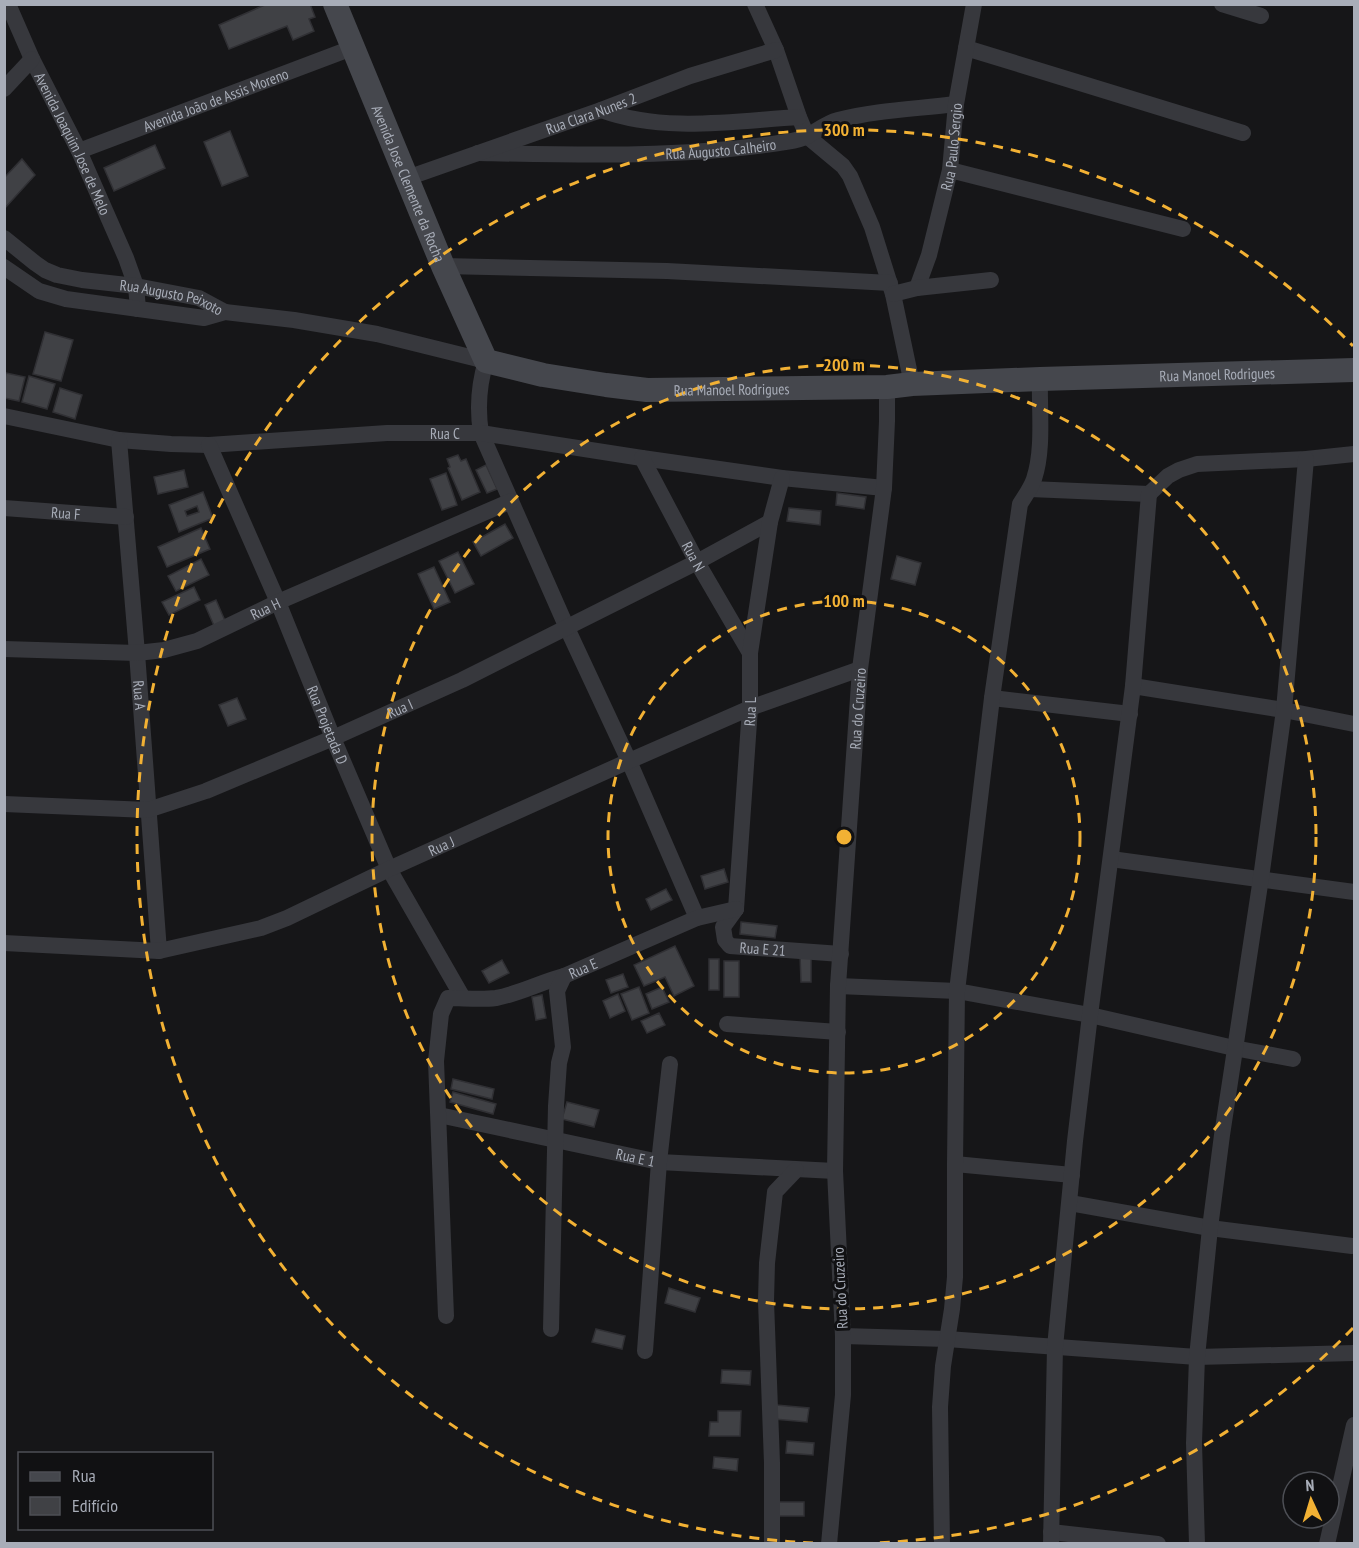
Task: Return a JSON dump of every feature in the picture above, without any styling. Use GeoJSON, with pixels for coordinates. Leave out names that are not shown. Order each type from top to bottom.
{"type":"FeatureCollection","features":[{"type":"Feature","properties":{"kind":"street","name":"Avenida Joaquim Jose de Melo"},"geometry":{"type":"LineString","coordinates":[[8,4],[32,59],[79,151],[126,258],[136,286],[138,309]]}},
{"type":"Feature","properties":{"kind":"street","name":"Avenida Jose Clemente da Rocha"},"geometry":{"type":"LineString","coordinates":[[334,4],[442,266],[486,361]]}},
{"type":"Feature","properties":{"kind":"street"},"geometry":{"type":"LineString","coordinates":[[755,4],[776,50],[807,136],[843,166],[850,176],[872,227],[892,289],[912,384]]}},
{"type":"Feature","properties":{"kind":"street","name":"Rua Paulo Sergio"},"geometry":{"type":"LineString","coordinates":[[917,288],[950,170],[956,104],[974,4]]}},
{"type":"Feature","properties":{"kind":"street"},"geometry":{"type":"LineString","coordinates":[[1222,4],[1261,16]]}},
{"type":"Feature","properties":{"kind":"street","name":"Avenida João de Assis Moreno"},"geometry":{"type":"LineString","coordinates":[[79,151],[352,48]]}},
{"type":"Feature","properties":{"kind":"street"},"geometry":{"type":"LineString","coordinates":[[966,48],[1243,133]]}},
{"type":"Feature","properties":{"kind":"street","name":"Rua Clara Nunes 2"},"geometry":{"type":"LineString","coordinates":[[407,178],[601,110],[690,76],[776,50]]}},
{"type":"Feature","properties":{"kind":"street"},"geometry":{"type":"LineString","coordinates":[[4,90],[32,59]]}},
{"type":"Feature","properties":{"kind":"street","name":"Rua Augusto Calheiro"},"geometry":{"type":"LineString","coordinates":[[478,153],[579,155],[705,151],[779,143],[807,136],[835,120],[866,114],[956,104]]}},
{"type":"Feature","properties":{"kind":"street"},"geometry":{"type":"LineString","coordinates":[[601,110],[618,116],[665,124],[799,117]]}},
{"type":"Feature","properties":{"kind":"street"},"geometry":{"type":"LineString","coordinates":[[950,170],[1183,230]]}},
{"type":"Feature","properties":{"kind":"street","name":"Rua Augusto Peixoto"},"geometry":{"type":"LineString","coordinates":[[4,238],[40,267],[57,275],[199,298],[225,312]]}},
{"type":"Feature","properties":{"kind":"street"},"geometry":{"type":"LineString","coordinates":[[442,266],[667,271],[892,289],[991,280]]}},
{"type":"Feature","properties":{"kind":"street","name":"Rua Augusto Peixoto"},"geometry":{"type":"LineString","coordinates":[[4,267],[39,291],[66,299],[204,318],[225,312]]}},
{"type":"Feature","properties":{"kind":"street","name":"Rua Manoel Rodrigues"},"geometry":{"type":"LineString","coordinates":[[225,312],[294,320],[377,334],[543,375],[647,390],[886,387],[1040,379],[1354,370]]}},
{"type":"Feature","properties":{"kind":"street"},"geometry":{"type":"LineString","coordinates":[[486,361],[480,391],[481,433],[697,918],[736,909]]}},
{"type":"Feature","properties":{"kind":"street"},"geometry":{"type":"LineString","coordinates":[[942,1544],[940,1407],[955,1277],[957,991],[992,698],[1020,504],[1030,489],[1037,468],[1040,379]]}},
{"type":"Feature","properties":{"kind":"street","name":"Rua do Cruzeiro"},"geometry":{"type":"LineString","coordinates":[[829,1544],[843,1395],[843,1336],[835,1171],[838,986],[860,669],[884,488],[886,387]]}},
{"type":"Feature","properties":{"kind":"street","name":"Rua C"},"geometry":{"type":"LineString","coordinates":[[4,416],[119,440],[171,444],[209,445],[387,433],[481,433],[782,478],[884,488]]}},
{"type":"Feature","properties":{"kind":"street","name":"Rua A"},"geometry":{"type":"LineString","coordinates":[[119,440],[159,951]]}},
{"type":"Feature","properties":{"kind":"street","name":"Rua Projetada D"},"geometry":{"type":"LineString","coordinates":[[209,445],[278,602],[389,869],[463,998]]}},
{"type":"Feature","properties":{"kind":"street"},"geometry":{"type":"LineString","coordinates":[[1158,1544],[1051,1538],[1055,1347],[1090,1016],[1130,714],[1149,494],[1168,476],[1197,464],[1306,459],[1354,454]]}},
{"type":"Feature","properties":{"kind":"street","name":"Rua N"},"geometry":{"type":"LineString","coordinates":[[642,458],[697,562],[750,653]]}},
{"type":"Feature","properties":{"kind":"street"},"geometry":{"type":"LineString","coordinates":[[1197,1544],[1194,1443],[1197,1358],[1210,1228],[1284,710],[1306,459]]}},
{"type":"Feature","properties":{"kind":"street","name":"Rua L"},"geometry":{"type":"LineString","coordinates":[[736,909],[750,708],[750,653],[770,522],[782,478]]}},
{"type":"Feature","properties":{"kind":"street"},"geometry":{"type":"LineString","coordinates":[[1030,489],[1149,494]]}},
{"type":"Feature","properties":{"kind":"street","name":"Rua H"},"geometry":{"type":"LineString","coordinates":[[4,649],[137,653],[164,650],[197,641],[278,602],[512,501]]}},
{"type":"Feature","properties":{"kind":"street","name":"Rua F"},"geometry":{"type":"LineString","coordinates":[[4,508],[126,517]]}},
{"type":"Feature","properties":{"kind":"street","name":"Rua I"},"geometry":{"type":"LineString","coordinates":[[4,804],[148,810],[206,791],[333,738],[462,680],[697,562],[770,522]]}},
{"type":"Feature","properties":{"kind":"street","name":"Rua J"},"geometry":{"type":"LineString","coordinates":[[4,943],[159,951],[261,928],[750,708],[860,669]]}},
{"type":"Feature","properties":{"kind":"street"},"geometry":{"type":"LineString","coordinates":[[1133,686],[1284,710],[1354,724]]}},
{"type":"Feature","properties":{"kind":"street"},"geometry":{"type":"LineString","coordinates":[[992,698],[1130,714]]}},
{"type":"Feature","properties":{"kind":"street"},"geometry":{"type":"LineString","coordinates":[[1111,859],[1354,892]]}},
{"type":"Feature","properties":{"kind":"street","name":"Rua E 21"},"geometry":{"type":"LineString","coordinates":[[736,909],[723,927],[725,940],[730,946],[841,954]]}},
{"type":"Feature","properties":{"kind":"street","name":"Rua E"},"geometry":{"type":"LineString","coordinates":[[463,998],[497,998],[564,976],[697,918]]}},
{"type":"Feature","properties":{"kind":"street"},"geometry":{"type":"LineString","coordinates":[[551,1329],[556,1089],[563,1047],[557,991],[564,976]]}},
{"type":"Feature","properties":{"kind":"street"},"geometry":{"type":"LineString","coordinates":[[838,986],[957,991],[1090,1016],[1293,1059]]}},
{"type":"Feature","properties":{"kind":"street"},"geometry":{"type":"LineString","coordinates":[[446,1316],[436,1061],[441,1014],[448,998],[463,998]]}},
{"type":"Feature","properties":{"kind":"street"},"geometry":{"type":"LineString","coordinates":[[727,1024],[838,1032]]}},
{"type":"Feature","properties":{"kind":"street"},"geometry":{"type":"LineString","coordinates":[[645,1351],[659,1162],[670,1064]]}},
{"type":"Feature","properties":{"kind":"street","name":"Rua E 1"},"geometry":{"type":"LineString","coordinates":[[438,1115],[659,1162],[835,1171]]}},
{"type":"Feature","properties":{"kind":"street"},"geometry":{"type":"LineString","coordinates":[[955,1164],[1072,1175]]}},
{"type":"Feature","properties":{"kind":"street"},"geometry":{"type":"LineString","coordinates":[[772,1544],[767,1263],[775,1192],[796,1170]]}},
{"type":"Feature","properties":{"kind":"street"},"geometry":{"type":"LineString","coordinates":[[1070,1203],[1210,1228],[1352,1246]]}},
{"type":"Feature","properties":{"kind":"street"},"geometry":{"type":"LineString","coordinates":[[843,1336],[947,1339],[1197,1358],[1354,1353]]}},
{"type":"Feature","properties":{"kind":"street"},"geometry":{"type":"LineString","coordinates":[[1327,1544],[1354,1425]]}},
{"type":"Feature","properties":{"kind":"building"},"geometry":{"type":"Polygon","coordinates":[[[267,4],[310,4],[315,17],[309,19],[314,31],[293,40],[287,26],[229,49],[219,25],[267,4]]]}},
{"type":"Feature","properties":{"kind":"building"},"geometry":{"type":"Polygon","coordinates":[[[230,131],[248,176],[222,186],[204,142],[230,131]]]}},
{"type":"Feature","properties":{"kind":"building"},"geometry":{"type":"Polygon","coordinates":[[[155,145],[165,168],[114,191],[104,168],[155,145]]]}},
{"type":"Feature","properties":{"kind":"building"},"geometry":{"type":"Polygon","coordinates":[[[22,159],[35,175],[4,209],[4,178],[22,159]]]}},
{"type":"Feature","properties":{"kind":"building"},"geometry":{"type":"Polygon","coordinates":[[[45,332],[73,340],[61,381],[33,374],[45,332]]]}},
{"type":"Feature","properties":{"kind":"building"},"geometry":{"type":"Polygon","coordinates":[[[6,373],[25,377],[19,401],[4,398],[6,373]]]}},
{"type":"Feature","properties":{"kind":"building"},"geometry":{"type":"Polygon","coordinates":[[[29,376],[55,384],[47,409],[22,402],[29,376]]]}},
{"type":"Feature","properties":{"kind":"building"},"geometry":{"type":"Polygon","coordinates":[[[60,388],[82,395],[75,419],[53,412],[60,388]]]}},
{"type":"Feature","properties":{"kind":"building"},"geometry":{"type":"Polygon","coordinates":[[[458,455],[461,461],[466,459],[480,492],[462,500],[448,468],[450,467],[447,459],[458,455]]]}},
{"type":"Feature","properties":{"kind":"building"},"geometry":{"type":"Polygon","coordinates":[[[486,465],[497,489],[487,493],[476,470],[486,465]]]}},
{"type":"Feature","properties":{"kind":"building"},"geometry":{"type":"Polygon","coordinates":[[[184,470],[188,487],[158,494],[154,477],[184,470]]]}},
{"type":"Feature","properties":{"kind":"building"},"geometry":{"type":"Polygon","coordinates":[[[446,473],[457,505],[442,510],[430,479],[446,473]]]}},
{"type":"Feature","properties":{"kind":"building"},"geometry":{"type":"Polygon","coordinates":[[[203,492],[213,518],[179,532],[169,505],[203,492]],[[197,506],[185,511],[187,516],[199,512],[197,506]]]}},
{"type":"Feature","properties":{"kind":"building"},"geometry":{"type":"Polygon","coordinates":[[[837,493],[866,497],[864,509],[836,505],[837,493]]]}},
{"type":"Feature","properties":{"kind":"building"},"geometry":{"type":"Polygon","coordinates":[[[789,508],[821,511],[820,525],[787,521],[789,508]]]}},
{"type":"Feature","properties":{"kind":"building"},"geometry":{"type":"Polygon","coordinates":[[[505,524],[513,538],[481,556],[473,542],[505,524]]]}},
{"type":"Feature","properties":{"kind":"building"},"geometry":{"type":"Polygon","coordinates":[[[201,528],[210,549],[167,567],[158,547],[201,528]]]}},
{"type":"Feature","properties":{"kind":"building"},"geometry":{"type":"Polygon","coordinates":[[[458,552],[474,584],[455,593],[439,561],[458,552]]]}},
{"type":"Feature","properties":{"kind":"building"},"geometry":{"type":"Polygon","coordinates":[[[897,556],[921,563],[915,585],[891,579],[897,556]]]}},
{"type":"Feature","properties":{"kind":"building"},"geometry":{"type":"Polygon","coordinates":[[[201,559],[209,575],[176,591],[168,576],[201,559]]]}},
{"type":"Feature","properties":{"kind":"building"},"geometry":{"type":"Polygon","coordinates":[[[434,567],[450,602],[434,609],[418,574],[434,567]]]}},
{"type":"Feature","properties":{"kind":"building"},"geometry":{"type":"Polygon","coordinates":[[[194,587],[200,600],[169,615],[162,602],[194,587]]]}},
{"type":"Feature","properties":{"kind":"building"},"geometry":{"type":"Polygon","coordinates":[[[216,600],[226,623],[215,628],[205,605],[216,600]]]}},
{"type":"Feature","properties":{"kind":"building"},"geometry":{"type":"Polygon","coordinates":[[[237,698],[246,719],[228,726],[219,705],[237,698]]]}},
{"type":"Feature","properties":{"kind":"building"},"geometry":{"type":"Polygon","coordinates":[[[724,869],[728,882],[705,889],[701,876],[724,869]]]}},
{"type":"Feature","properties":{"kind":"building"},"geometry":{"type":"Polygon","coordinates":[[[666,889],[672,900],[651,910],[646,899],[666,889]]]}},
{"type":"Feature","properties":{"kind":"building"},"geometry":{"type":"Polygon","coordinates":[[[741,922],[777,926],[775,938],[740,934],[741,922]]]}},
{"type":"Feature","properties":{"kind":"building"},"geometry":{"type":"Polygon","coordinates":[[[675,946],[694,986],[674,996],[665,977],[644,986],[634,965],[675,946]]]}},
{"type":"Feature","properties":{"kind":"building"},"geometry":{"type":"Polygon","coordinates":[[[811,954],[811,982],[801,982],[800,955],[811,954]]]}},
{"type":"Feature","properties":{"kind":"building"},"geometry":{"type":"Polygon","coordinates":[[[709,959],[719,959],[719,990],[709,990],[709,959]]]}},
{"type":"Feature","properties":{"kind":"building"},"geometry":{"type":"Polygon","coordinates":[[[502,960],[509,973],[489,983],[482,971],[502,960]]]}},
{"type":"Feature","properties":{"kind":"building"},"geometry":{"type":"Polygon","coordinates":[[[724,961],[739,961],[739,997],[724,997],[724,961]]]}},
{"type":"Feature","properties":{"kind":"building"},"geometry":{"type":"Polygon","coordinates":[[[623,974],[628,987],[611,993],[606,980],[623,974]]]}},
{"type":"Feature","properties":{"kind":"building"},"geometry":{"type":"Polygon","coordinates":[[[639,987],[649,1013],[632,1020],[621,994],[639,987]]]}},
{"type":"Feature","properties":{"kind":"building"},"geometry":{"type":"Polygon","coordinates":[[[662,987],[669,1002],[652,1009],[646,994],[662,987]]]}},
{"type":"Feature","properties":{"kind":"building"},"geometry":{"type":"Polygon","coordinates":[[[618,994],[625,1011],[610,1018],[603,1001],[618,994]]]}},
{"type":"Feature","properties":{"kind":"building"},"geometry":{"type":"Polygon","coordinates":[[[542,995],[546,1018],[536,1020],[532,997],[542,995]]]}},
{"type":"Feature","properties":{"kind":"building"},"geometry":{"type":"Polygon","coordinates":[[[659,1013],[665,1025],[647,1033],[641,1021],[659,1013]]]}},
{"type":"Feature","properties":{"kind":"building"},"geometry":{"type":"Polygon","coordinates":[[[453,1079],[494,1089],[492,1099],[451,1089],[453,1079]]]}},
{"type":"Feature","properties":{"kind":"building"},"geometry":{"type":"Polygon","coordinates":[[[453,1092],[496,1104],[493,1114],[450,1102],[453,1092]]]}},
{"type":"Feature","properties":{"kind":"building"},"geometry":{"type":"Polygon","coordinates":[[[567,1102],[599,1110],[594,1127],[562,1119],[567,1102]]]}},
{"type":"Feature","properties":{"kind":"building"},"geometry":{"type":"Polygon","coordinates":[[[669,1288],[700,1298],[695,1312],[665,1303],[669,1288]]]}},
{"type":"Feature","properties":{"kind":"building"},"geometry":{"type":"Polygon","coordinates":[[[596,1329],[625,1336],[622,1349],[592,1342],[596,1329]]]}},
{"type":"Feature","properties":{"kind":"building"},"geometry":{"type":"Polygon","coordinates":[[[722,1370],[751,1371],[750,1385],[721,1383],[722,1370]]]}},
{"type":"Feature","properties":{"kind":"building"},"geometry":{"type":"Polygon","coordinates":[[[776,1405],[809,1408],[807,1422],[774,1419],[776,1405]]]}},
{"type":"Feature","properties":{"kind":"building"},"geometry":{"type":"Polygon","coordinates":[[[718,1411],[741,1411],[740,1436],[709,1436],[710,1422],[718,1422],[718,1411]]]}},
{"type":"Feature","properties":{"kind":"building"},"geometry":{"type":"Polygon","coordinates":[[[787,1441],[814,1443],[813,1455],[786,1453],[787,1441]]]}},
{"type":"Feature","properties":{"kind":"building"},"geometry":{"type":"Polygon","coordinates":[[[714,1457],[738,1459],[737,1471],[713,1468],[714,1457]]]}},
{"type":"Feature","properties":{"kind":"building"},"geometry":{"type":"Polygon","coordinates":[[[778,1502],[804,1502],[804,1516],[778,1516],[778,1502]]]}}]}
